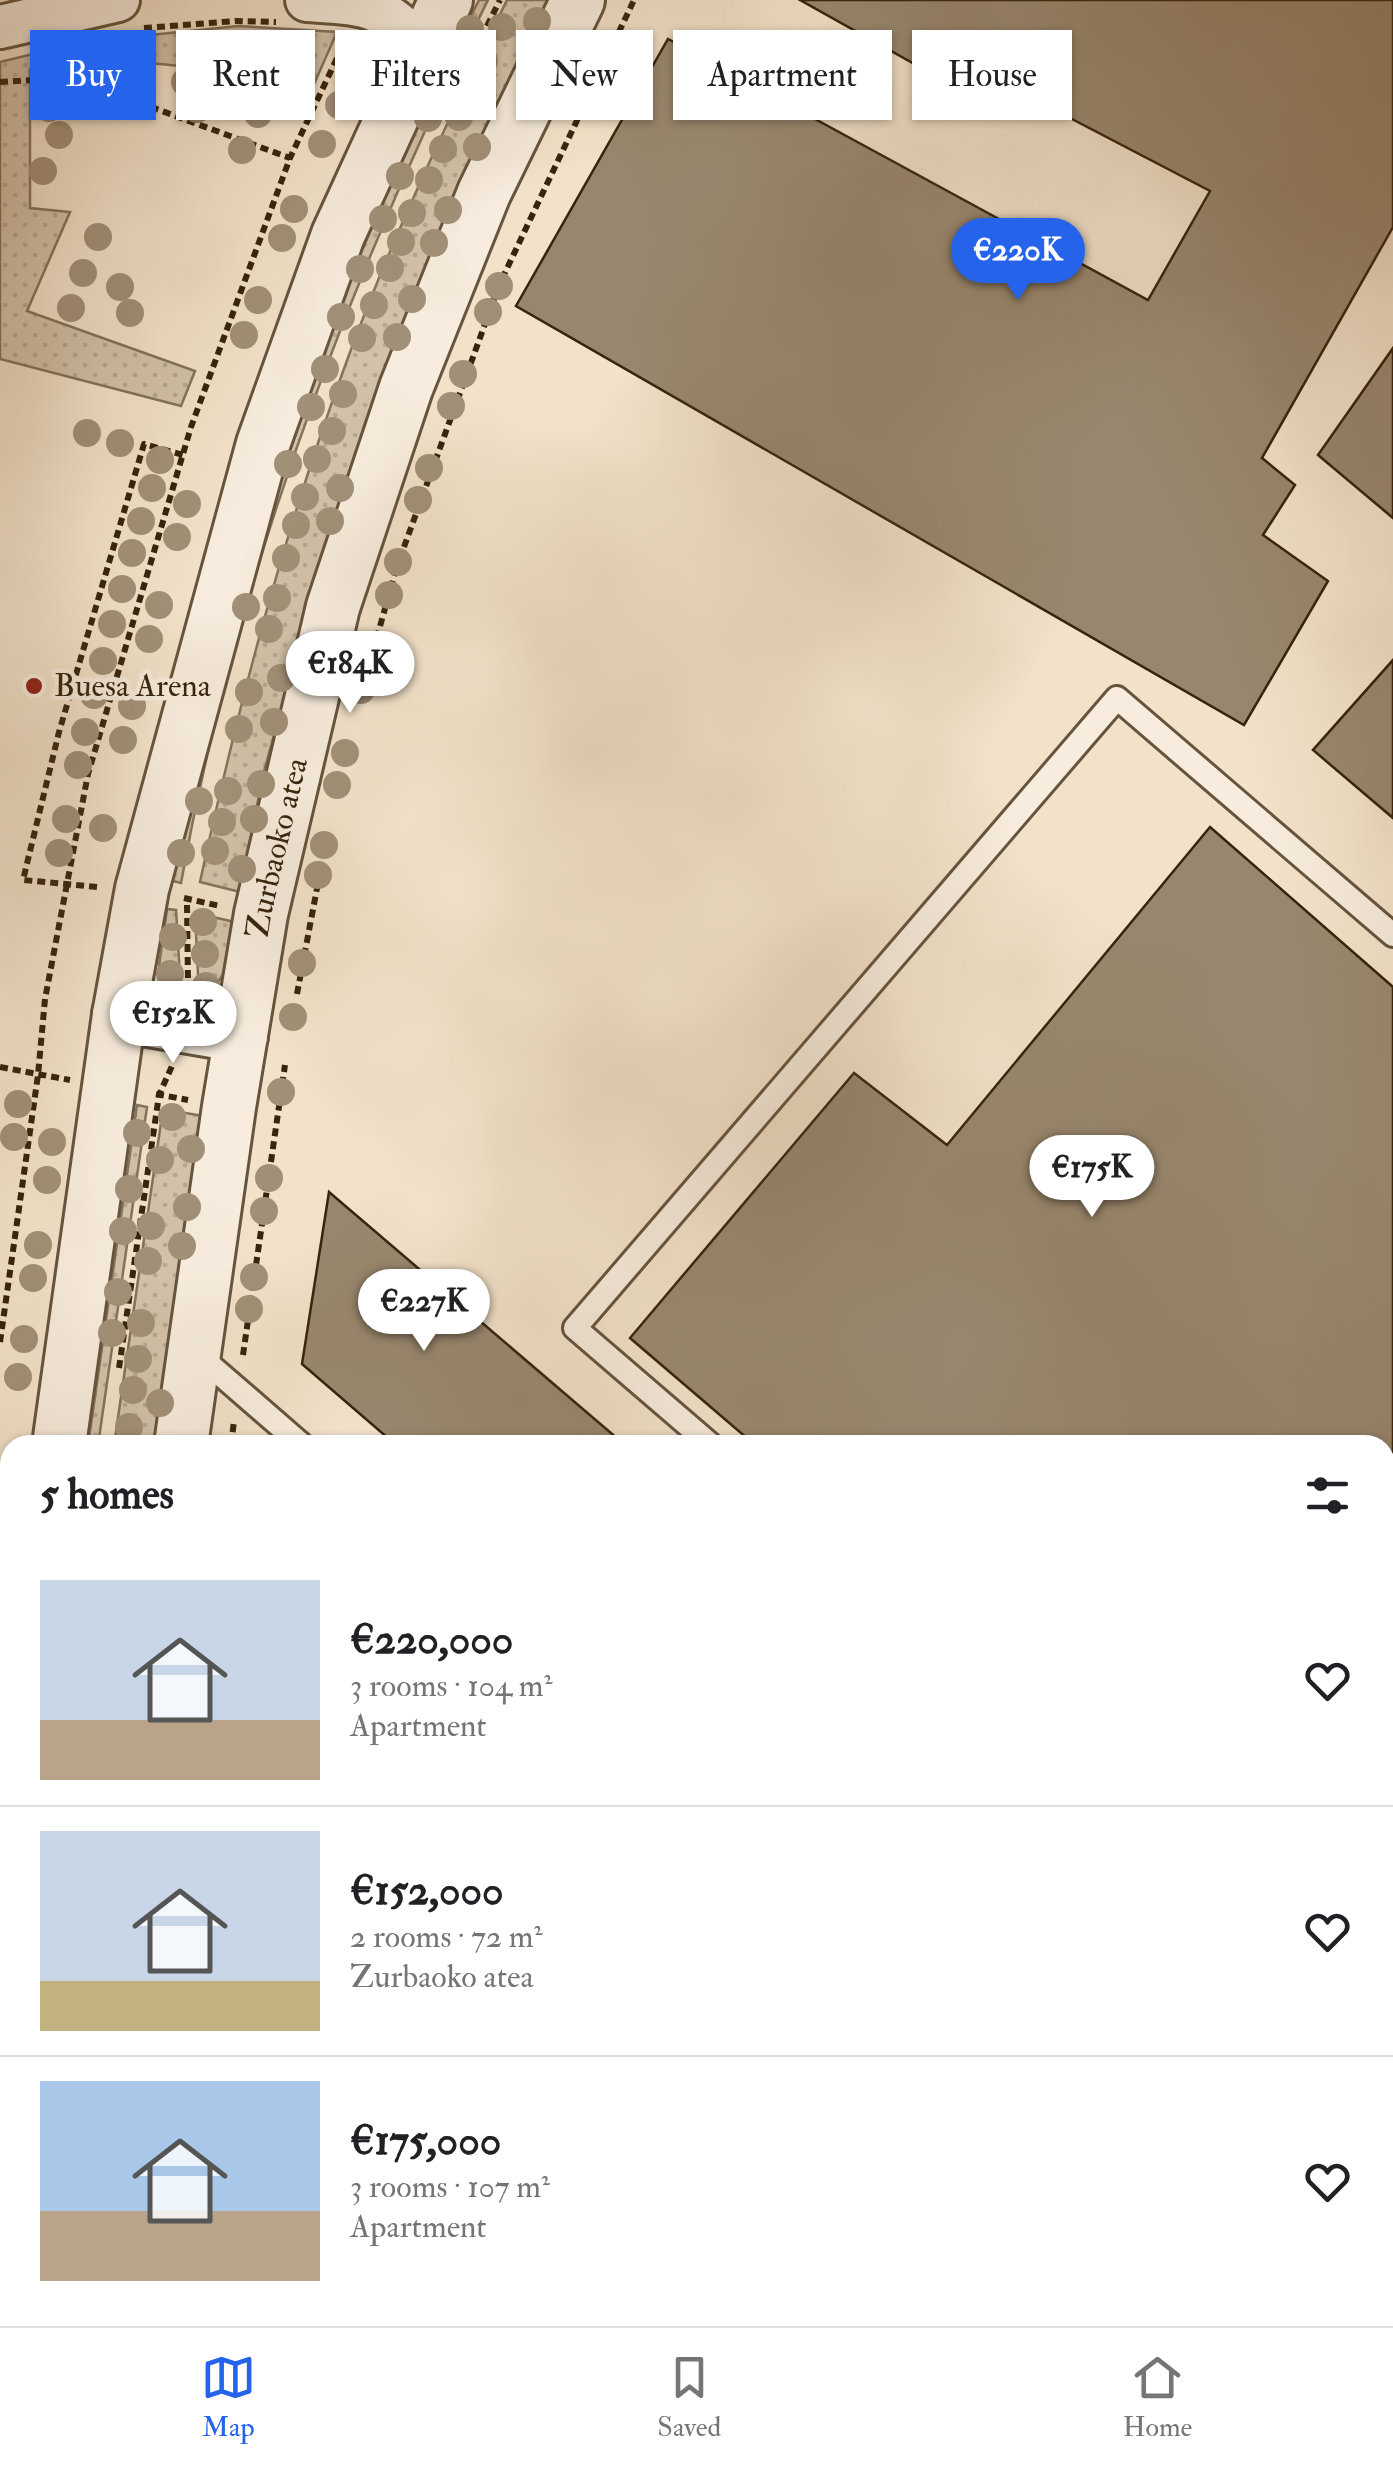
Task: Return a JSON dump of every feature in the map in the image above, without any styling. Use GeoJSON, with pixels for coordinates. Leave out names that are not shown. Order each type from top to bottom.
{"type":"FeatureCollection","features":[{"type":"Feature","properties":{"kind":"street"},"geometry":{"type":"LineString","coordinates":[[431,30],[446,0]]}},
{"type":"Feature","properties":{"kind":"street","name":"Zurbaoko atea"},"geometry":{"type":"LineString","coordinates":[[183,1435],[194,1352],[253,1110],[264,1042],[261,914],[332,607],[406,388],[484,193],[578,0]]}},
{"type":"Feature","properties":{"kind":"street"},"geometry":{"type":"LineString","coordinates":[[296,11],[364,4],[398,20],[406,30]]}},
{"type":"Feature","properties":{"kind":"street"},"geometry":{"type":"LineString","coordinates":[[0,26],[127,15]]}},
{"type":"Feature","properties":{"kind":"street"},"geometry":{"type":"LineString","coordinates":[[60,1435],[112,1087],[119,1014],[142,889],[263,444],[338,235],[390,120]]}},
{"type":"Feature","properties":{"kind":"street"},"geometry":{"type":"LineString","coordinates":[[119,1014],[264,1042]]}},
{"type":"Feature","properties":{"kind":"lane"},"geometry":{"type":"LineString","coordinates":[[699,1435],[575,1328],[1117,698],[1393,935]]}},
{"type":"Feature","properties":{"kind":"lane"},"geometry":{"type":"LineString","coordinates":[[194,1352],[290,1435]]}},
{"type":"Feature","properties":{"kind":"path"},"geometry":{"type":"LineString","coordinates":[[362,690],[398,564],[501,280],[634,0]]}},
{"type":"Feature","properties":{"kind":"path"},"geometry":{"type":"LineString","coordinates":[[0,1342],[45,999],[88,774],[183,455],[290,158],[364,4]]}},
{"type":"Feature","properties":{"kind":"path"},"geometry":{"type":"LineString","coordinates":[[127,15],[236,21],[296,11]]}},
{"type":"Feature","properties":{"kind":"path"},"geometry":{"type":"LineString","coordinates":[[0,82],[72,78],[290,158]]}},
{"type":"Feature","properties":{"kind":"path"},"geometry":{"type":"LineString","coordinates":[[66,886],[23,880],[59,732],[144,444],[183,455]]}},
{"type":"Feature","properties":{"kind":"path"},"geometry":{"type":"LineString","coordinates":[[296,996],[321,868]]}},
{"type":"Feature","properties":{"kind":"path"},"geometry":{"type":"LineString","coordinates":[[232,1435],[253,1110],[264,1042]]}},
{"type":"Feature","properties":{"kind":"path"},"geometry":{"type":"LineString","coordinates":[[0,1067],[253,1110]]}},
{"type":"Feature","properties":{"kind":"shaded area"},"geometry":{"type":"Polygon","coordinates":[[[479,0],[488,0],[473,30],[464,30],[479,0]]]}},
{"type":"Feature","properties":{"kind":"shaded area"},"geometry":{"type":"Polygon","coordinates":[[[507,0],[554,0],[542,30],[516,30],[516,94],[311,600],[263,775],[240,892],[200,882],[265,616],[304,485],[366,309],[449,120],[496,120],[496,30],[493,30],[507,0]]]}},
{"type":"Feature","properties":{"kind":"shaded area"},"geometry":{"type":"Polygon","coordinates":[[[238,26],[304,30],[199,30],[238,26]]]}},
{"type":"Feature","properties":{"kind":"shaded area"},"geometry":{"type":"Polygon","coordinates":[[[315,31],[335,32],[315,82],[315,31]]]}},
{"type":"Feature","properties":{"kind":"shaded area"},"geometry":{"type":"Polygon","coordinates":[[[176,32],[176,66],[156,64],[156,34],[176,32]]]}},
{"type":"Feature","properties":{"kind":"shaded area"},"geometry":{"type":"Polygon","coordinates":[[[30,55],[30,208],[70,212],[27,311],[195,371],[181,406],[0,359],[0,62],[30,55]]]}},
{"type":"Feature","properties":{"kind":"shaded area"},"geometry":{"type":"Polygon","coordinates":[[[430,120],[344,321],[265,542],[232,654],[181,883],[173,881],[182,830],[288,444],[359,257],[418,122],[430,120]]]}},
{"type":"Feature","properties":{"kind":"shaded area"},"geometry":{"type":"Polygon","coordinates":[[[167,909],[176,910],[181,993],[162,978],[159,966],[167,909]]]}},
{"type":"Feature","properties":{"kind":"shaded area"},"geometry":{"type":"Polygon","coordinates":[[[195,913],[235,922],[223,974],[217,983],[199,994],[195,913]]]}},
{"type":"Feature","properties":{"kind":"shaded area"},"geometry":{"type":"Polygon","coordinates":[[[137,1105],[147,1107],[99,1435],[89,1435],[137,1105]]]}},
{"type":"Feature","properties":{"kind":"shaded area"},"geometry":{"type":"Polygon","coordinates":[[[163,1109],[203,1116],[157,1435],[115,1435],[163,1109]]]}},
{"type":"Feature","properties":{"kind":"building"},"geometry":{"type":"Polygon","coordinates":[[[800,0],[1393,0],[1393,227],[1262,458],[1295,485],[1263,535],[1328,581],[1244,725],[516,306],[622,120],[653,120],[653,65],[668,39],[673,42],[673,120],[817,120],[1148,300],[1210,191],[1072,119],[1072,30],[912,30],[912,63],[892,51],[892,30],[854,30],[800,0]]]}},
{"type":"Feature","properties":{"kind":"building"},"geometry":{"type":"Polygon","coordinates":[[[1393,348],[1393,518],[1318,455],[1393,348]]]}},
{"type":"Feature","properties":{"kind":"building"},"geometry":{"type":"Polygon","coordinates":[[[1393,660],[1393,818],[1313,750],[1393,660]]]}},
{"type":"Feature","properties":{"kind":"building"},"geometry":{"type":"Polygon","coordinates":[[[1210,827],[1393,987],[1393,1435],[743,1435],[630,1338],[854,1073],[947,1145],[1210,827]]]}},
{"type":"Feature","properties":{"kind":"building"},"geometry":{"type":"Polygon","coordinates":[[[329,1192],[613,1435],[384,1435],[302,1364],[329,1192]]]}},
{"type":"Feature","properties":{"kind":"place","name":"Buesa Arena"},"geometry":{"type":"Point","coordinates":[34,686]}}]}
